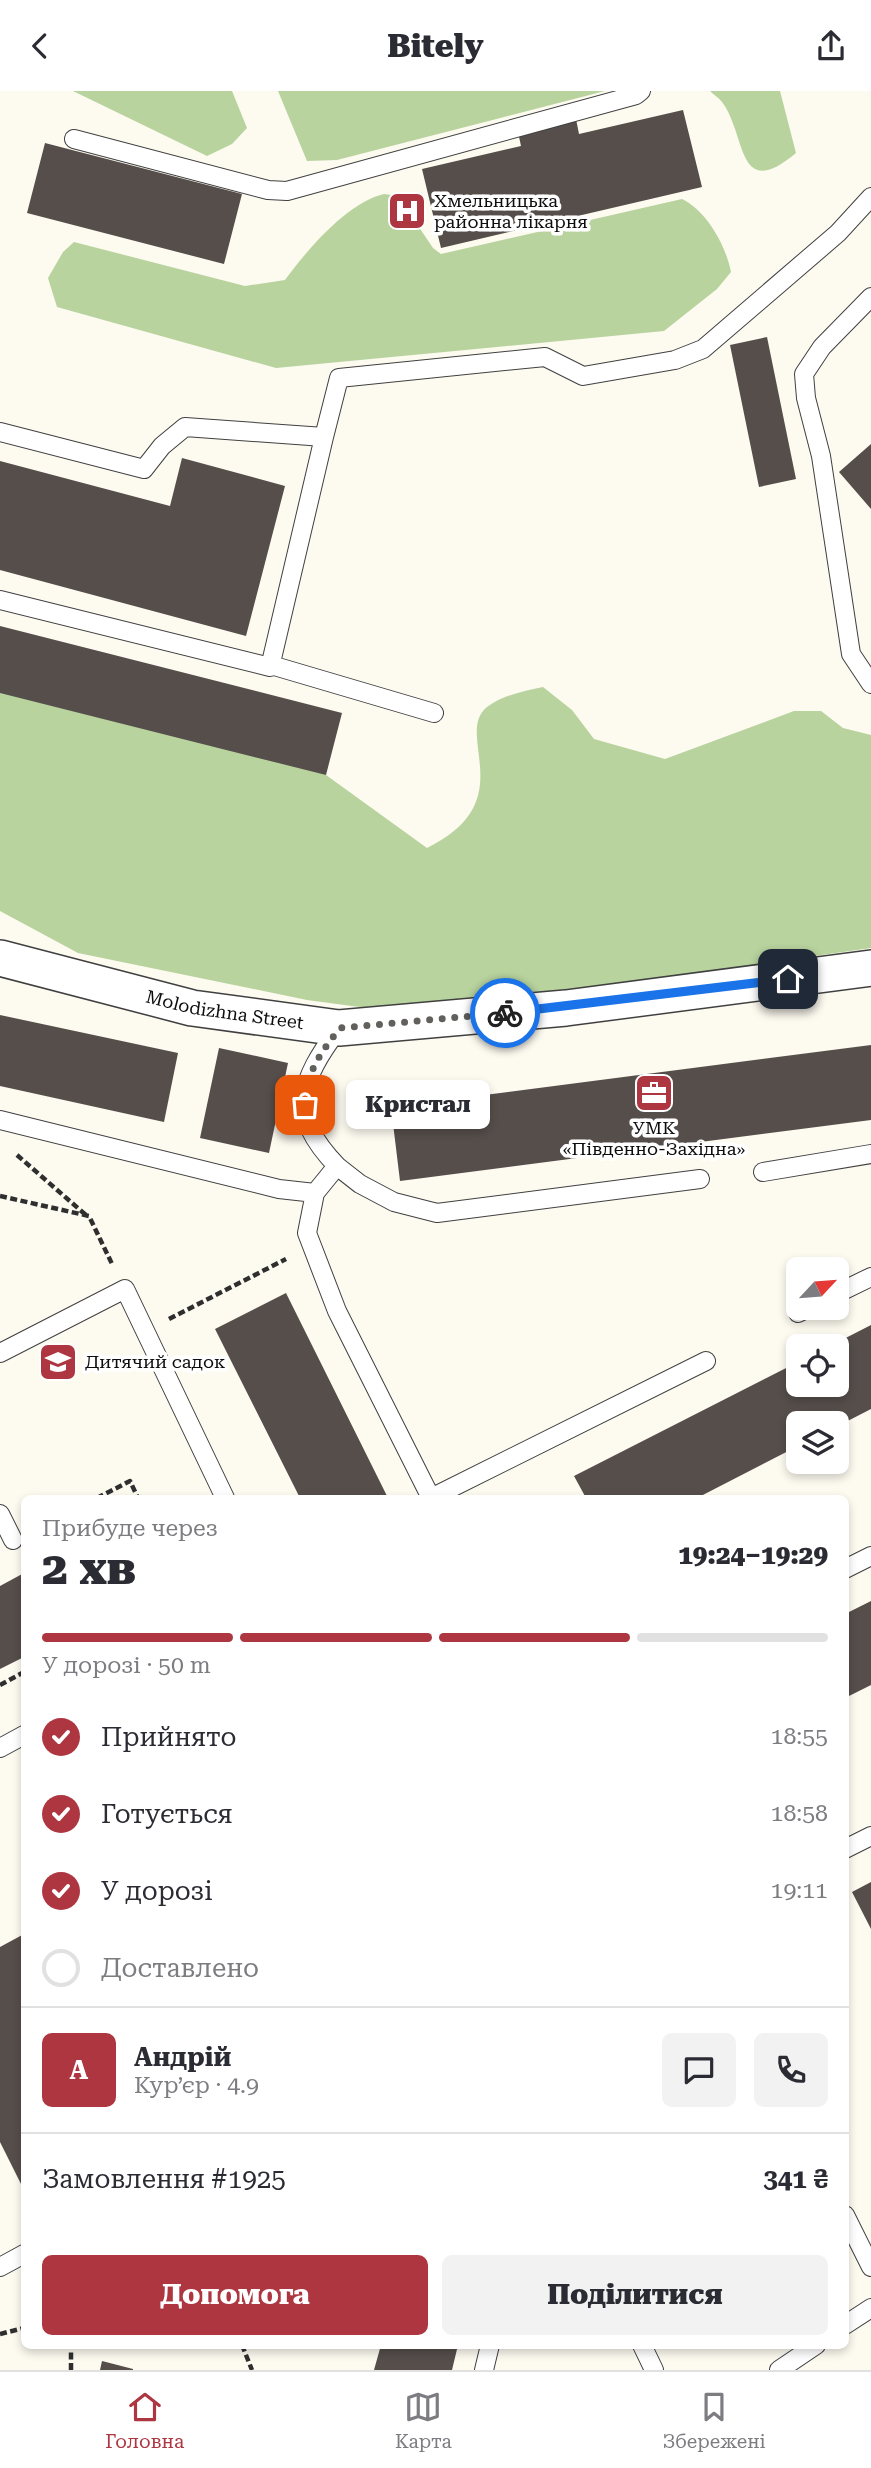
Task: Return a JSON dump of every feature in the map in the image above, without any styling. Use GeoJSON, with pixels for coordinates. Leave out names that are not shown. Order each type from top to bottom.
{"type":"FeatureCollection","features":[{"type":"Feature","properties":{"kind":"street","name":"Molodizhna Street"},"geometry":{"type":"LineString","coordinates":[[0,958],[192,1008],[340,1028],[566,1007],[871,968]]}},
{"type":"Feature","properties":{"kind":"lane"},"geometry":{"type":"LineString","coordinates":[[74,139],[268,190],[286,191],[636,95],[641,91]]}},
{"type":"Feature","properties":{"kind":"lane"},"geometry":{"type":"LineString","coordinates":[[271,665],[340,378],[545,357],[583,376],[675,360],[703,349],[838,233],[871,197]]}},
{"type":"Feature","properties":{"kind":"lane"},"geometry":{"type":"LineString","coordinates":[[871,297],[822,347],[804,374],[806,398],[821,456],[851,654],[871,684]]}},
{"type":"Feature","properties":{"kind":"lane"},"geometry":{"type":"LineString","coordinates":[[0,432],[144,469],[162,446],[185,427],[324,437]]}},
{"type":"Feature","properties":{"kind":"lane"},"geometry":{"type":"LineString","coordinates":[[0,600],[271,665],[434,713]]}},
{"type":"Feature","properties":{"kind":"lane"},"geometry":{"type":"LineString","coordinates":[[340,1028],[320,1054],[305,1087],[305,1123],[320,1148],[337,1166],[360,1184],[394,1202],[437,1213],[700,1179]]}},
{"type":"Feature","properties":{"kind":"lane"},"geometry":{"type":"LineString","coordinates":[[0,1120],[279,1189],[314,1193]]}},
{"type":"Feature","properties":{"kind":"lane"},"geometry":{"type":"LineString","coordinates":[[763,1172],[871,1154]]}},
{"type":"Feature","properties":{"kind":"lane"},"geometry":{"type":"LineString","coordinates":[[337,1166],[314,1193],[307,1233],[337,1311],[429,1495]]}},
{"type":"Feature","properties":{"kind":"lane"},"geometry":{"type":"LineString","coordinates":[[849,1288],[871,1277]]}},
{"type":"Feature","properties":{"kind":"lane"},"geometry":{"type":"LineString","coordinates":[[0,1353],[125,1289],[224,1495]]}},
{"type":"Feature","properties":{"kind":"lane"},"geometry":{"type":"LineString","coordinates":[[437,1495],[706,1361]]}},
{"type":"Feature","properties":{"kind":"lane"},"geometry":{"type":"LineString","coordinates":[[0,1514],[13,1540]]}},
{"type":"Feature","properties":{"kind":"lane"},"geometry":{"type":"LineString","coordinates":[[849,1567],[871,1556]]}},
{"type":"Feature","properties":{"kind":"lane"},"geometry":{"type":"LineString","coordinates":[[0,1748],[21,1737]]}},
{"type":"Feature","properties":{"kind":"lane"},"geometry":{"type":"LineString","coordinates":[[849,1847],[871,1836]]}},
{"type":"Feature","properties":{"kind":"lane"},"geometry":{"type":"LineString","coordinates":[[849,2223],[871,2267]]}},
{"type":"Feature","properties":{"kind":"lane"},"geometry":{"type":"LineString","coordinates":[[0,2267],[21,2256]]}},
{"type":"Feature","properties":{"kind":"lane"},"geometry":{"type":"LineString","coordinates":[[849,2322],[871,2308]]}},
{"type":"Feature","properties":{"kind":"lane"},"geometry":{"type":"LineString","coordinates":[[484,2370],[489,2349]]}},
{"type":"Feature","properties":{"kind":"lane"},"geometry":{"type":"LineString","coordinates":[[644,2349],[654,2370]]}},
{"type":"Feature","properties":{"kind":"lane"},"geometry":{"type":"LineString","coordinates":[[779,2370],[810,2349]]}},
{"type":"Feature","properties":{"kind":"path"},"geometry":{"type":"LineString","coordinates":[[10,1149],[87,1216],[125,1289]]}},
{"type":"Feature","properties":{"kind":"path"},"geometry":{"type":"LineString","coordinates":[[0,1196],[87,1216]]}},
{"type":"Feature","properties":{"kind":"path"},"geometry":{"type":"LineString","coordinates":[[146,1331],[312,1245]]}},
{"type":"Feature","properties":{"kind":"path"},"geometry":{"type":"LineString","coordinates":[[103,1495],[130,1481],[137,1495]]}},
{"type":"Feature","properties":{"kind":"path"},"geometry":{"type":"LineString","coordinates":[[0,1685],[21,1674]]}},
{"type":"Feature","properties":{"kind":"path"},"geometry":{"type":"LineString","coordinates":[[0,2334],[21,2329]]}},
{"type":"Feature","properties":{"kind":"path"},"geometry":{"type":"LineString","coordinates":[[71,2349],[71,2370]]}},
{"type":"Feature","properties":{"kind":"path"},"geometry":{"type":"LineString","coordinates":[[244,2349],[252,2370]]}},
{"type":"Feature","properties":{"kind":"green space"},"geometry":{"type":"Polygon","coordinates":[[[73,91],[232,91],[247,128],[232,144],[207,156],[73,91]]]}},
{"type":"Feature","properties":{"kind":"green space"},"geometry":{"type":"Polygon","coordinates":[[[278,91],[605,91],[337,160],[307,161],[278,91]]]}},
{"type":"Feature","properties":{"kind":"green space"},"geometry":{"type":"Polygon","coordinates":[[[710,91],[780,91],[796,153],[777,167],[763,171],[753,168],[746,159],[730,116],[722,102],[710,91]]]}},
{"type":"Feature","properties":{"kind":"green space"},"geometry":{"type":"Polygon","coordinates":[[[384,194],[398,196],[433,248],[441,254],[682,199],[700,212],[714,230],[725,251],[731,272],[717,289],[664,331],[276,368],[57,307],[48,278],[63,252],[74,242],[245,286],[285,280],[329,229],[356,207],[384,194]]]}},
{"type":"Feature","properties":{"kind":"green space"},"geometry":{"type":"Polygon","coordinates":[[[0,632],[326,775],[427,848],[456,830],[472,810],[479,790],[479,719],[487,707],[507,696],[543,687],[572,710],[594,739],[665,759],[794,711],[821,711],[843,728],[871,735],[871,948],[515,999],[367,1008],[307,1000],[78,953],[0,911],[0,632]]]}},
{"type":"Feature","properties":{"kind":"building"},"geometry":{"type":"Polygon","coordinates":[[[683,110],[702,187],[441,248],[422,169],[521,146],[518,132],[576,119],[579,134],[683,110]]]}},
{"type":"Feature","properties":{"kind":"building"},"geometry":{"type":"Polygon","coordinates":[[[45,143],[242,194],[224,264],[27,213],[45,143]]]}},
{"type":"Feature","properties":{"kind":"building"},"geometry":{"type":"Polygon","coordinates":[[[767,337],[796,479],[759,487],[730,345],[767,337]]]}},
{"type":"Feature","properties":{"kind":"building"},"geometry":{"type":"Polygon","coordinates":[[[871,444],[871,509],[839,472],[871,444]]]}},
{"type":"Feature","properties":{"kind":"building"},"geometry":{"type":"Polygon","coordinates":[[[182,458],[285,486],[246,636],[0,570],[0,461],[170,506],[182,458]]]}},
{"type":"Feature","properties":{"kind":"building"},"geometry":{"type":"Polygon","coordinates":[[[0,626],[342,713],[326,775],[0,693],[0,626]]]}},
{"type":"Feature","properties":{"kind":"building"},"geometry":{"type":"Polygon","coordinates":[[[0,1015],[178,1053],[164,1122],[0,1086],[0,1015]]]}},
{"type":"Feature","properties":{"kind":"building"},"geometry":{"type":"Polygon","coordinates":[[[871,1045],[871,1120],[400,1181],[391,1107],[871,1045]]]}},
{"type":"Feature","properties":{"kind":"building"},"geometry":{"type":"Polygon","coordinates":[[[219,1048],[288,1063],[269,1153],[200,1138],[219,1048]]]}},
{"type":"Feature","properties":{"kind":"building"},"geometry":{"type":"Polygon","coordinates":[[[286,1293],[387,1495],[298,1495],[215,1329],[286,1293]]]}},
{"type":"Feature","properties":{"kind":"building"},"geometry":{"type":"Polygon","coordinates":[[[871,1325],[871,1409],[849,1420],[849,1411],[786,1411],[786,1452],[703,1495],[584,1495],[574,1476],[786,1368],[786,1397],[849,1397],[849,1336],[871,1325]]]}},
{"type":"Feature","properties":{"kind":"building"},"geometry":{"type":"Polygon","coordinates":[[[21,1575],[21,1658],[0,1669],[0,1586],[21,1575]]]}},
{"type":"Feature","properties":{"kind":"building"},"geometry":{"type":"Polygon","coordinates":[[[871,1601],[871,1685],[849,1696],[849,1612],[871,1601]]]}},
{"type":"Feature","properties":{"kind":"building"},"geometry":{"type":"Polygon","coordinates":[[[871,1882],[871,1929],[852,1892],[871,1882]]]}},
{"type":"Feature","properties":{"kind":"building"},"geometry":{"type":"Polygon","coordinates":[[[21,1936],[21,2184],[0,2142],[0,1947],[21,1936]]]}},
{"type":"Feature","properties":{"kind":"building"},"geometry":{"type":"Polygon","coordinates":[[[380,2349],[457,2349],[452,2370],[374,2370],[380,2349]]]}},
{"type":"Feature","properties":{"kind":"building"},"geometry":{"type":"Polygon","coordinates":[[[102,2361],[133,2369],[133,2370],[100,2370],[102,2361]]]}},
{"type":"Feature","properties":{"kind":"way so far"},"geometry":{"type":"LineString","coordinates":[[305,1105],[305,1087],[320,1054],[340,1028],[505,1013]]}},
{"type":"Feature","properties":{"kind":"place","name":"Хмельницька районна лікарня"},"geometry":{"type":"Point","coordinates":[407,211]}},
{"type":"Feature","properties":{"kind":"place","name":"УМК «Південно-Західна»"},"geometry":{"type":"Point","coordinates":[654,1093]}},
{"type":"Feature","properties":{"kind":"place","name":"Кристал"},"geometry":{"type":"Point","coordinates":[305,1105]}},
{"type":"Feature","properties":{"kind":"place","name":"Дитячий садок"},"geometry":{"type":"Point","coordinates":[58,1362]}},
{"type":"Feature","properties":{"kind":"route"},"geometry":{"type":"LineString","coordinates":[[505,1013],[788,979]]}}]}
